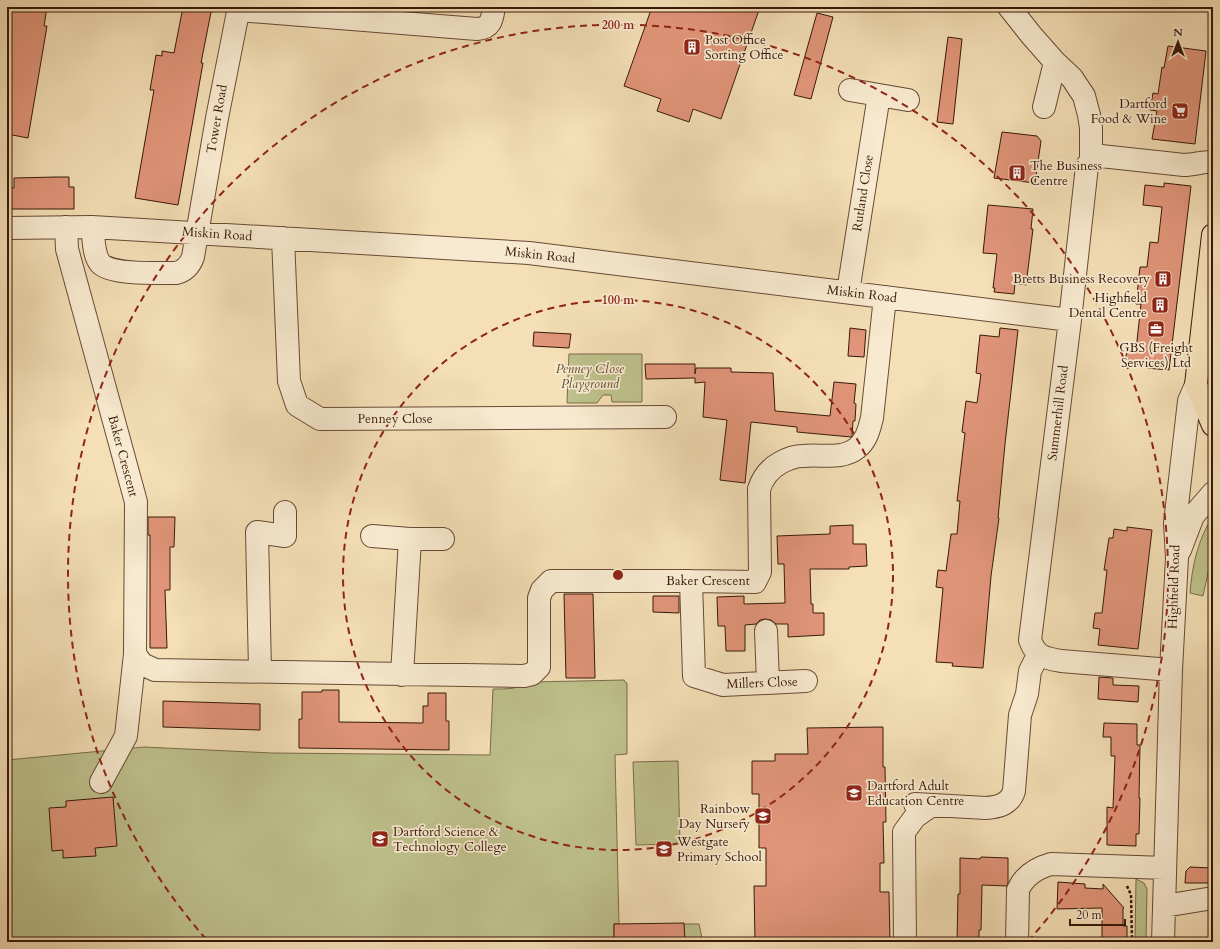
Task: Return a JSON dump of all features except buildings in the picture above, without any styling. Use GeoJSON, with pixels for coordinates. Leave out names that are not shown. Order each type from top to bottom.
{"type":"FeatureCollection","features":[{"type":"Feature","properties":{"kind":"main road","name":"Highfield Road"},"geometry":{"type":"LineString","coordinates":[[1196,385],[1213,235]]}},
{"type":"Feature","properties":{"kind":"main road"},"geometry":{"type":"LineString","coordinates":[[1196,385],[1213,425]]}},
{"type":"Feature","properties":{"kind":"street"},"geometry":{"type":"LineString","coordinates":[[239,8],[477,29],[487,27],[493,17],[494,7]]}},
{"type":"Feature","properties":{"kind":"street","name":"Summerhill Road"},"geometry":{"type":"LineString","coordinates":[[1009,7],[1055,62],[1072,78],[1084,96],[1090,114],[1091,128],[1091,160],[1087,166],[1070,320],[1030,640],[1038,655]]}},
{"type":"Feature","properties":{"kind":"street","name":"Tower Road"},"geometry":{"type":"LineString","coordinates":[[92,227],[95,254],[99,263],[104,267],[129,272],[176,273],[182,272],[190,264],[198,232],[217,118],[239,8]]}},
{"type":"Feature","properties":{"kind":"street"},"geometry":{"type":"LineString","coordinates":[[1044,107],[1055,62]]}},
{"type":"Feature","properties":{"kind":"street"},"geometry":{"type":"LineString","coordinates":[[850,90],[908,100]]}},
{"type":"Feature","properties":{"kind":"street","name":"Rutland Close"},"geometry":{"type":"LineString","coordinates":[[848,292],[879,95]]}},
{"type":"Feature","properties":{"kind":"street"},"geometry":{"type":"LineString","coordinates":[[1091,160],[1101,156],[1184,165],[1213,162]]}},
{"type":"Feature","properties":{"kind":"street","name":"Baker Crescent"},"geometry":{"type":"LineString","coordinates":[[66,227],[67,249],[136,502],[135,654],[142,664],[155,670],[524,676],[532,674],[539,666],[539,598],[542,590],[551,581],[755,582],[760,572],[760,489],[762,479],[772,467],[788,458],[802,456],[842,455],[857,449],[866,437],[872,418],[885,297]]}},
{"type":"Feature","properties":{"kind":"street","name":"Miskin Road"},"geometry":{"type":"LineString","coordinates":[[7,228],[92,227],[198,232],[529,253],[1070,320]]}},
{"type":"Feature","properties":{"kind":"street","name":"Penney Close"},"geometry":{"type":"LineString","coordinates":[[283,238],[289,381],[297,405],[320,419],[665,417]]}},
{"type":"Feature","properties":{"kind":"street","name":"Highfield Road"},"geometry":{"type":"LineString","coordinates":[[1163,942],[1171,670],[1177,558],[1175,523],[1189,401],[1196,385]]}},
{"type":"Feature","properties":{"kind":"street"},"geometry":{"type":"LineString","coordinates":[[1177,558],[1193,516],[1213,494]]}},
{"type":"Feature","properties":{"kind":"street"},"geometry":{"type":"LineString","coordinates":[[260,671],[257,532],[285,536],[285,512]]}},
{"type":"Feature","properties":{"kind":"street"},"geometry":{"type":"LineString","coordinates":[[372,536],[410,539],[443,539]]}},
{"type":"Feature","properties":{"kind":"street"},"geometry":{"type":"LineString","coordinates":[[402,675],[410,539]]}},
{"type":"Feature","properties":{"kind":"street","name":"Millers Close"},"geometry":{"type":"LineString","coordinates":[[691,581],[694,676],[722,685],[806,681]]}},
{"type":"Feature","properties":{"kind":"street"},"geometry":{"type":"LineString","coordinates":[[766,631],[768,683]]}},
{"type":"Feature","properties":{"kind":"street"},"geometry":{"type":"LineString","coordinates":[[100,782],[126,736],[135,654]]}},
{"type":"Feature","properties":{"kind":"street"},"geometry":{"type":"LineString","coordinates":[[904,942],[904,832],[924,805],[996,808],[1012,798],[1014,791],[1020,716],[1027,694],[1030,671],[1038,655],[1061,661],[1171,670]]}},
{"type":"Feature","properties":{"kind":"street"},"geometry":{"type":"LineString","coordinates":[[1017,942],[1018,890],[1021,884],[1035,870],[1043,866],[1051,864],[1165,868]]}},
{"type":"Feature","properties":{"kind":"street"},"geometry":{"type":"LineString","coordinates":[[1164,906],[1213,898]]}},
{"type":"Feature","properties":{"kind":"path"},"geometry":{"type":"LineString","coordinates":[[1121,866],[1120,877],[1128,887],[1131,895],[1132,942]]}},
{"type":"Feature","properties":{"kind":"green space","name":"Penney Close Playground"},"geometry":{"type":"Polygon","coordinates":[[[569,354],[642,354],[642,402],[612,402],[611,395],[603,395],[597,403],[567,403],[569,354]]]}},
{"type":"Feature","properties":{"kind":"green space"},"geometry":{"type":"Polygon","coordinates":[[[1213,516],[1213,550],[1203,596],[1190,593],[1191,583],[1194,563],[1200,543],[1203,534],[1213,516]]]}},
{"type":"Feature","properties":{"kind":"green space","name":"Dartford Science & Technology College"},"geometry":{"type":"Polygon","coordinates":[[[624,680],[627,683],[627,754],[615,755],[619,924],[614,924],[614,942],[7,942],[7,760],[144,747],[272,753],[490,755],[493,689],[508,689],[532,682],[624,680]]]}},
{"type":"Feature","properties":{"kind":"green space"},"geometry":{"type":"Polygon","coordinates":[[[678,761],[680,844],[636,845],[633,762],[678,761]]]}},
{"type":"Feature","properties":{"kind":"green space"},"geometry":{"type":"Polygon","coordinates":[[[1136,879],[1144,883],[1147,889],[1146,942],[1135,942],[1136,879]]]}},
{"type":"Feature","properties":{"kind":"green space"},"geometry":{"type":"Polygon","coordinates":[[[684,924],[699,924],[704,942],[685,942],[684,924]]]}},
{"type":"Feature","properties":{"kind":"place","name":"Post Office Sorting Office"},"geometry":{"type":"Point","coordinates":[692,47]}},
{"type":"Feature","properties":{"kind":"place","name":"Dartford Food & Wine"},"geometry":{"type":"Point","coordinates":[1180,111]}},
{"type":"Feature","properties":{"kind":"place","name":"The Business Centre"},"geometry":{"type":"Point","coordinates":[1017,173]}},
{"type":"Feature","properties":{"kind":"place","name":"Bretts Business Recovery"},"geometry":{"type":"Point","coordinates":[1163,279]}},
{"type":"Feature","properties":{"kind":"place","name":"Highfield Dental Centre"},"geometry":{"type":"Point","coordinates":[1160,305]}},
{"type":"Feature","properties":{"kind":"place","name":"GBS (Freight Services) Ltd"},"geometry":{"type":"Point","coordinates":[1156,329]}},
{"type":"Feature","properties":{"kind":"place","name":"Dartford Adult Education Centre"},"geometry":{"type":"Point","coordinates":[854,793]}},
{"type":"Feature","properties":{"kind":"place","name":"Rainbow Day Nursery"},"geometry":{"type":"Point","coordinates":[763,816]}},
{"type":"Feature","properties":{"kind":"place","name":"Dartford Science & Technology College"},"geometry":{"type":"Point","coordinates":[380,839]}},
{"type":"Feature","properties":{"kind":"place","name":"Westgate Primary School"},"geometry":{"type":"Point","coordinates":[664,849]}}]}
